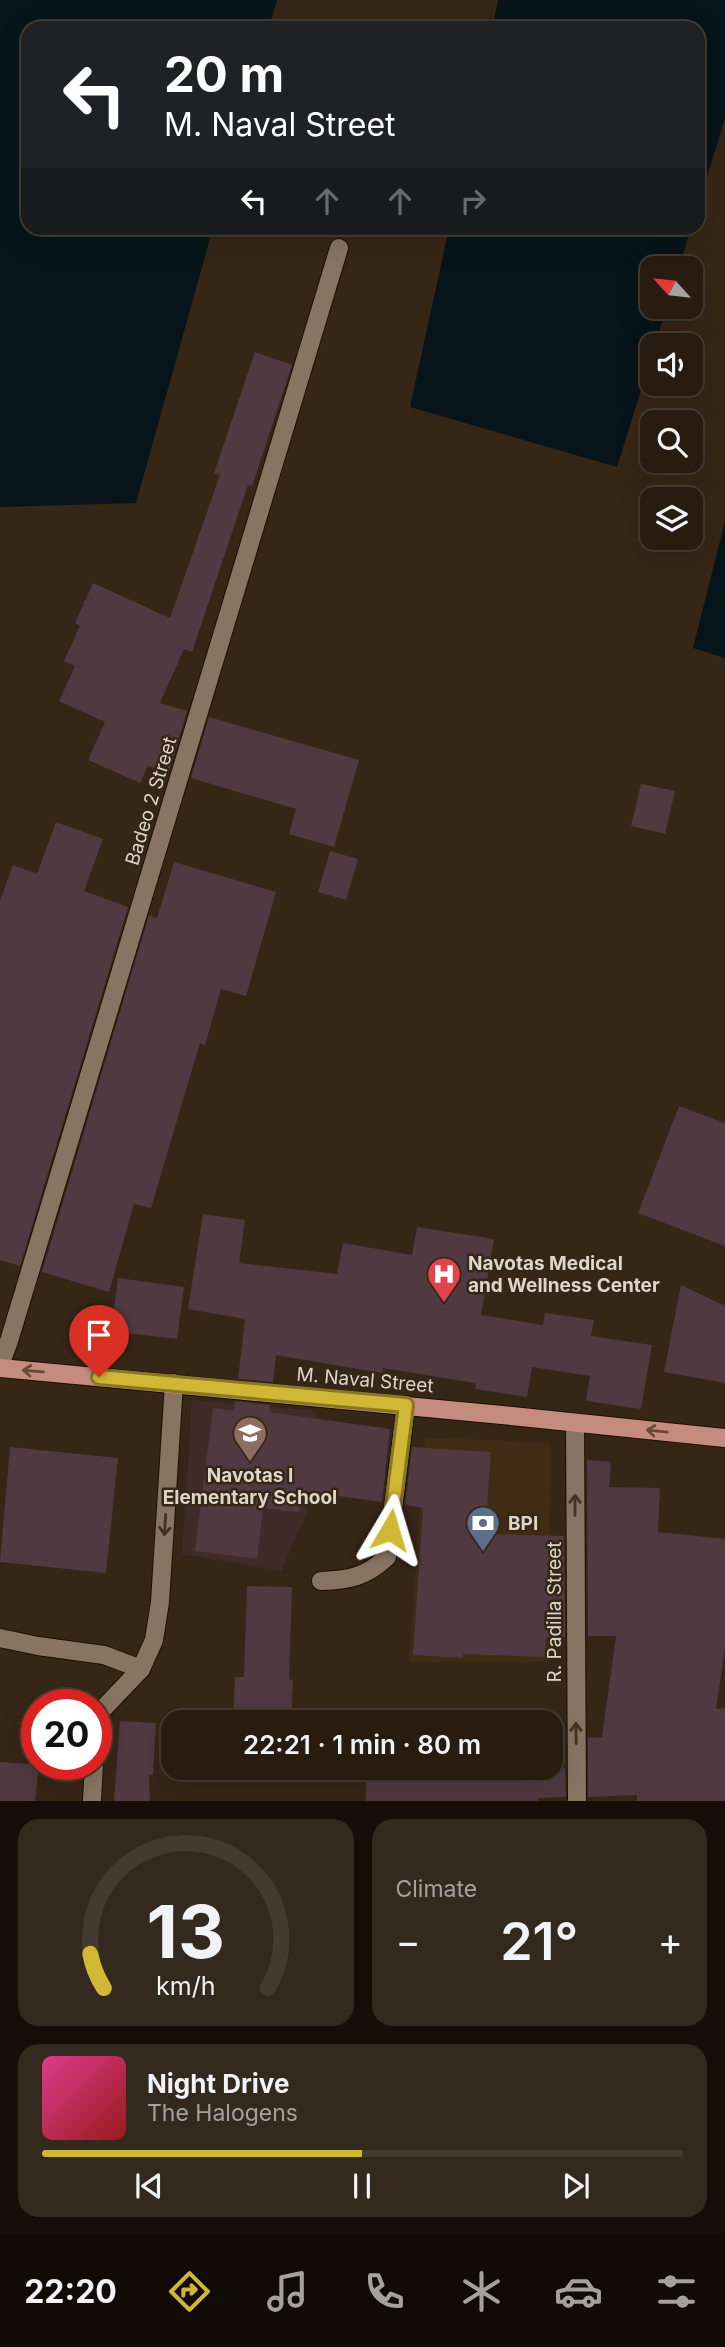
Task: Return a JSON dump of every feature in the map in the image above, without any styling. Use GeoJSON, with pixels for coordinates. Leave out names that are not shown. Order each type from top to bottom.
{"type":"FeatureCollection","features":[{"type":"Feature","properties":{"kind":"main road","name":"M. Naval Street"},"geometry":{"type":"LineString","coordinates":[[0,1367],[725,1438]]}},
{"type":"Feature","properties":{"kind":"street","name":"Badeo 2 Street"},"geometry":{"type":"LineString","coordinates":[[0,1367],[340,248]]}},
{"type":"Feature","properties":{"kind":"street"},"geometry":{"type":"LineString","coordinates":[[112,1699],[141,1668],[154,1640],[160,1602],[174,1383]]}},
{"type":"Feature","properties":{"kind":"street"},"geometry":{"type":"LineString","coordinates":[[321,1581],[340,1580],[366,1573],[387,1557],[406,1405]]}},
{"type":"Feature","properties":{"kind":"street","name":"R. Padilla Street"},"geometry":{"type":"LineString","coordinates":[[575,1423],[577,1801]]}},
{"type":"Feature","properties":{"kind":"street"},"geometry":{"type":"LineString","coordinates":[[0,1638],[104,1655],[141,1668]]}},
{"type":"Feature","properties":{"kind":"street"},"geometry":{"type":"LineString","coordinates":[[92,1801],[93,1780]]}},
{"type":"Feature","properties":{"kind":"shaded area"},"geometry":{"type":"Polygon","coordinates":[[[0,0],[277,0],[271,21],[21,21],[21,235],[211,235],[136,503],[0,507],[0,0]]]}},
{"type":"Feature","properties":{"kind":"shaded area"},"geometry":{"type":"Polygon","coordinates":[[[498,0],[725,0],[725,119],[705,183],[705,21],[494,21],[498,0]]]}},
{"type":"Feature","properties":{"kind":"shaded area"},"geometry":{"type":"Polygon","coordinates":[[[447,235],[689,235],[683,256],[640,256],[640,319],[663,319],[659,333],[640,333],[640,394],[617,467],[410,407],[447,235]]]}},
{"type":"Feature","properties":{"kind":"shaded area"},"geometry":{"type":"Polygon","coordinates":[[[725,521],[725,658],[693,648],[725,521]]]}},
{"type":"Feature","properties":{"kind":"shaded area","name":"Navotas I Elementary School"},"geometry":{"type":"Polygon","coordinates":[[[192,1400],[317,1411],[306,1515],[281,1571],[182,1554],[192,1400]]]}},
{"type":"Feature","properties":{"kind":"shaded area","name":"BPI"},"geometry":{"type":"Polygon","coordinates":[[[425,1437],[551,1443],[549,1662],[409,1662],[425,1437]]]}},
{"type":"Feature","properties":{"kind":"building"},"geometry":{"type":"Polygon","coordinates":[[[255,352],[292,365],[192,652],[184,649],[160,703],[187,711],[169,772],[148,766],[140,783],[88,760],[105,722],[59,701],[75,666],[64,661],[80,626],[75,623],[93,583],[170,618],[220,475],[214,473],[255,352]]]}},
{"type":"Feature","properties":{"kind":"building"},"geometry":{"type":"Polygon","coordinates":[[[209,717],[359,760],[334,847],[289,834],[296,809],[191,778],[209,717]]]}},
{"type":"Feature","properties":{"kind":"building"},"geometry":{"type":"Polygon","coordinates":[[[641,784],[675,791],[665,834],[631,826],[641,784]]]}},
{"type":"Feature","properties":{"kind":"building"},"geometry":{"type":"Polygon","coordinates":[[[56,822],[103,839],[84,891],[128,907],[20,1266],[0,1260],[0,901],[13,865],[37,874],[56,822]]]}},
{"type":"Feature","properties":{"kind":"building"},"geometry":{"type":"Polygon","coordinates":[[[330,851],[358,859],[346,900],[318,892],[330,851]]]}},
{"type":"Feature","properties":{"kind":"building"},"geometry":{"type":"Polygon","coordinates":[[[174,862],[276,892],[246,996],[221,989],[205,1045],[200,1043],[151,1208],[134,1204],[109,1292],[42,1272],[149,915],[157,918],[174,862]]]}},
{"type":"Feature","properties":{"kind":"building"},"geometry":{"type":"Polygon","coordinates":[[[679,1106],[725,1123],[725,1246],[638,1213],[679,1106]]]}},
{"type":"Feature","properties":{"kind":"building"},"geometry":{"type":"Polygon","coordinates":[[[203,1214],[245,1220],[239,1263],[337,1274],[343,1243],[412,1255],[417,1227],[494,1239],[481,1315],[543,1325],[545,1313],[594,1320],[591,1336],[652,1345],[641,1409],[586,1401],[590,1376],[532,1367],[527,1397],[475,1389],[476,1383],[383,1368],[382,1373],[276,1355],[273,1382],[238,1379],[245,1319],[188,1309],[203,1214]]]}},
{"type":"Feature","properties":{"kind":"building"},"geometry":{"type":"Polygon","coordinates":[[[118,1278],[184,1287],[177,1339],[111,1331],[118,1278]]]}},
{"type":"Feature","properties":{"kind":"building"},"geometry":{"type":"Polygon","coordinates":[[[681,1285],[725,1306],[725,1383],[664,1372],[681,1285]]]}},
{"type":"Feature","properties":{"kind":"building","name":"Navotas I Elementary School"},"geometry":{"type":"Polygon","coordinates":[[[235,1401],[270,1405],[269,1412],[390,1429],[382,1502],[302,1491],[299,1512],[263,1508],[257,1559],[195,1551],[213,1408],[234,1411],[235,1401]]]}},
{"type":"Feature","properties":{"kind":"building"},"geometry":{"type":"Polygon","coordinates":[[[10,1447],[118,1458],[106,1573],[0,1562],[10,1447]]]}},
{"type":"Feature","properties":{"kind":"building","name":"BPI"},"geometry":{"type":"Polygon","coordinates":[[[412,1447],[491,1452],[485,1534],[564,1536],[565,1637],[546,1637],[545,1657],[463,1654],[463,1658],[413,1655],[423,1508],[405,1505],[412,1447]]]}},
{"type":"Feature","properties":{"kind":"building"},"geometry":{"type":"Polygon","coordinates":[[[587,1460],[611,1462],[609,1487],[660,1488],[658,1532],[725,1539],[725,1647],[716,1709],[725,1708],[725,1801],[637,1801],[637,1795],[588,1797],[588,1738],[602,1737],[616,1636],[588,1636],[587,1460]]]}},
{"type":"Feature","properties":{"kind":"building"},"geometry":{"type":"Polygon","coordinates":[[[247,1586],[292,1587],[289,1679],[293,1680],[292,1710],[234,1710],[235,1677],[244,1677],[247,1586]]]}},
{"type":"Feature","properties":{"kind":"building"},"geometry":{"type":"Polygon","coordinates":[[[120,1721],[156,1723],[153,1775],[149,1775],[150,1801],[114,1801],[120,1721]]]}},
{"type":"Feature","properties":{"kind":"building"},"geometry":{"type":"Polygon","coordinates":[[[0,1762],[21,1764],[21,1780],[37,1780],[35,1801],[0,1801],[0,1762]]]}},
{"type":"Feature","properties":{"kind":"building"},"geometry":{"type":"Polygon","coordinates":[[[565,1768],[566,1797],[538,1798],[538,1801],[366,1801],[366,1780],[563,1780],[565,1768]]]}},
{"type":"Feature","properties":{"kind":"place","name":"Navotas Medical and Wellness Center"},"geometry":{"type":"Point","coordinates":[444,1304]}},
{"type":"Feature","properties":{"kind":"place","name":"Navotas I Elementary School"},"geometry":{"type":"Point","coordinates":[250,1463]}},
{"type":"Feature","properties":{"kind":"place","name":"BPI"},"geometry":{"type":"Point","coordinates":[483,1553]}},
{"type":"Feature","properties":{"kind":"route"},"geometry":{"type":"LineString","coordinates":[[99,1377],[406,1405],[390,1530]]}}]}
